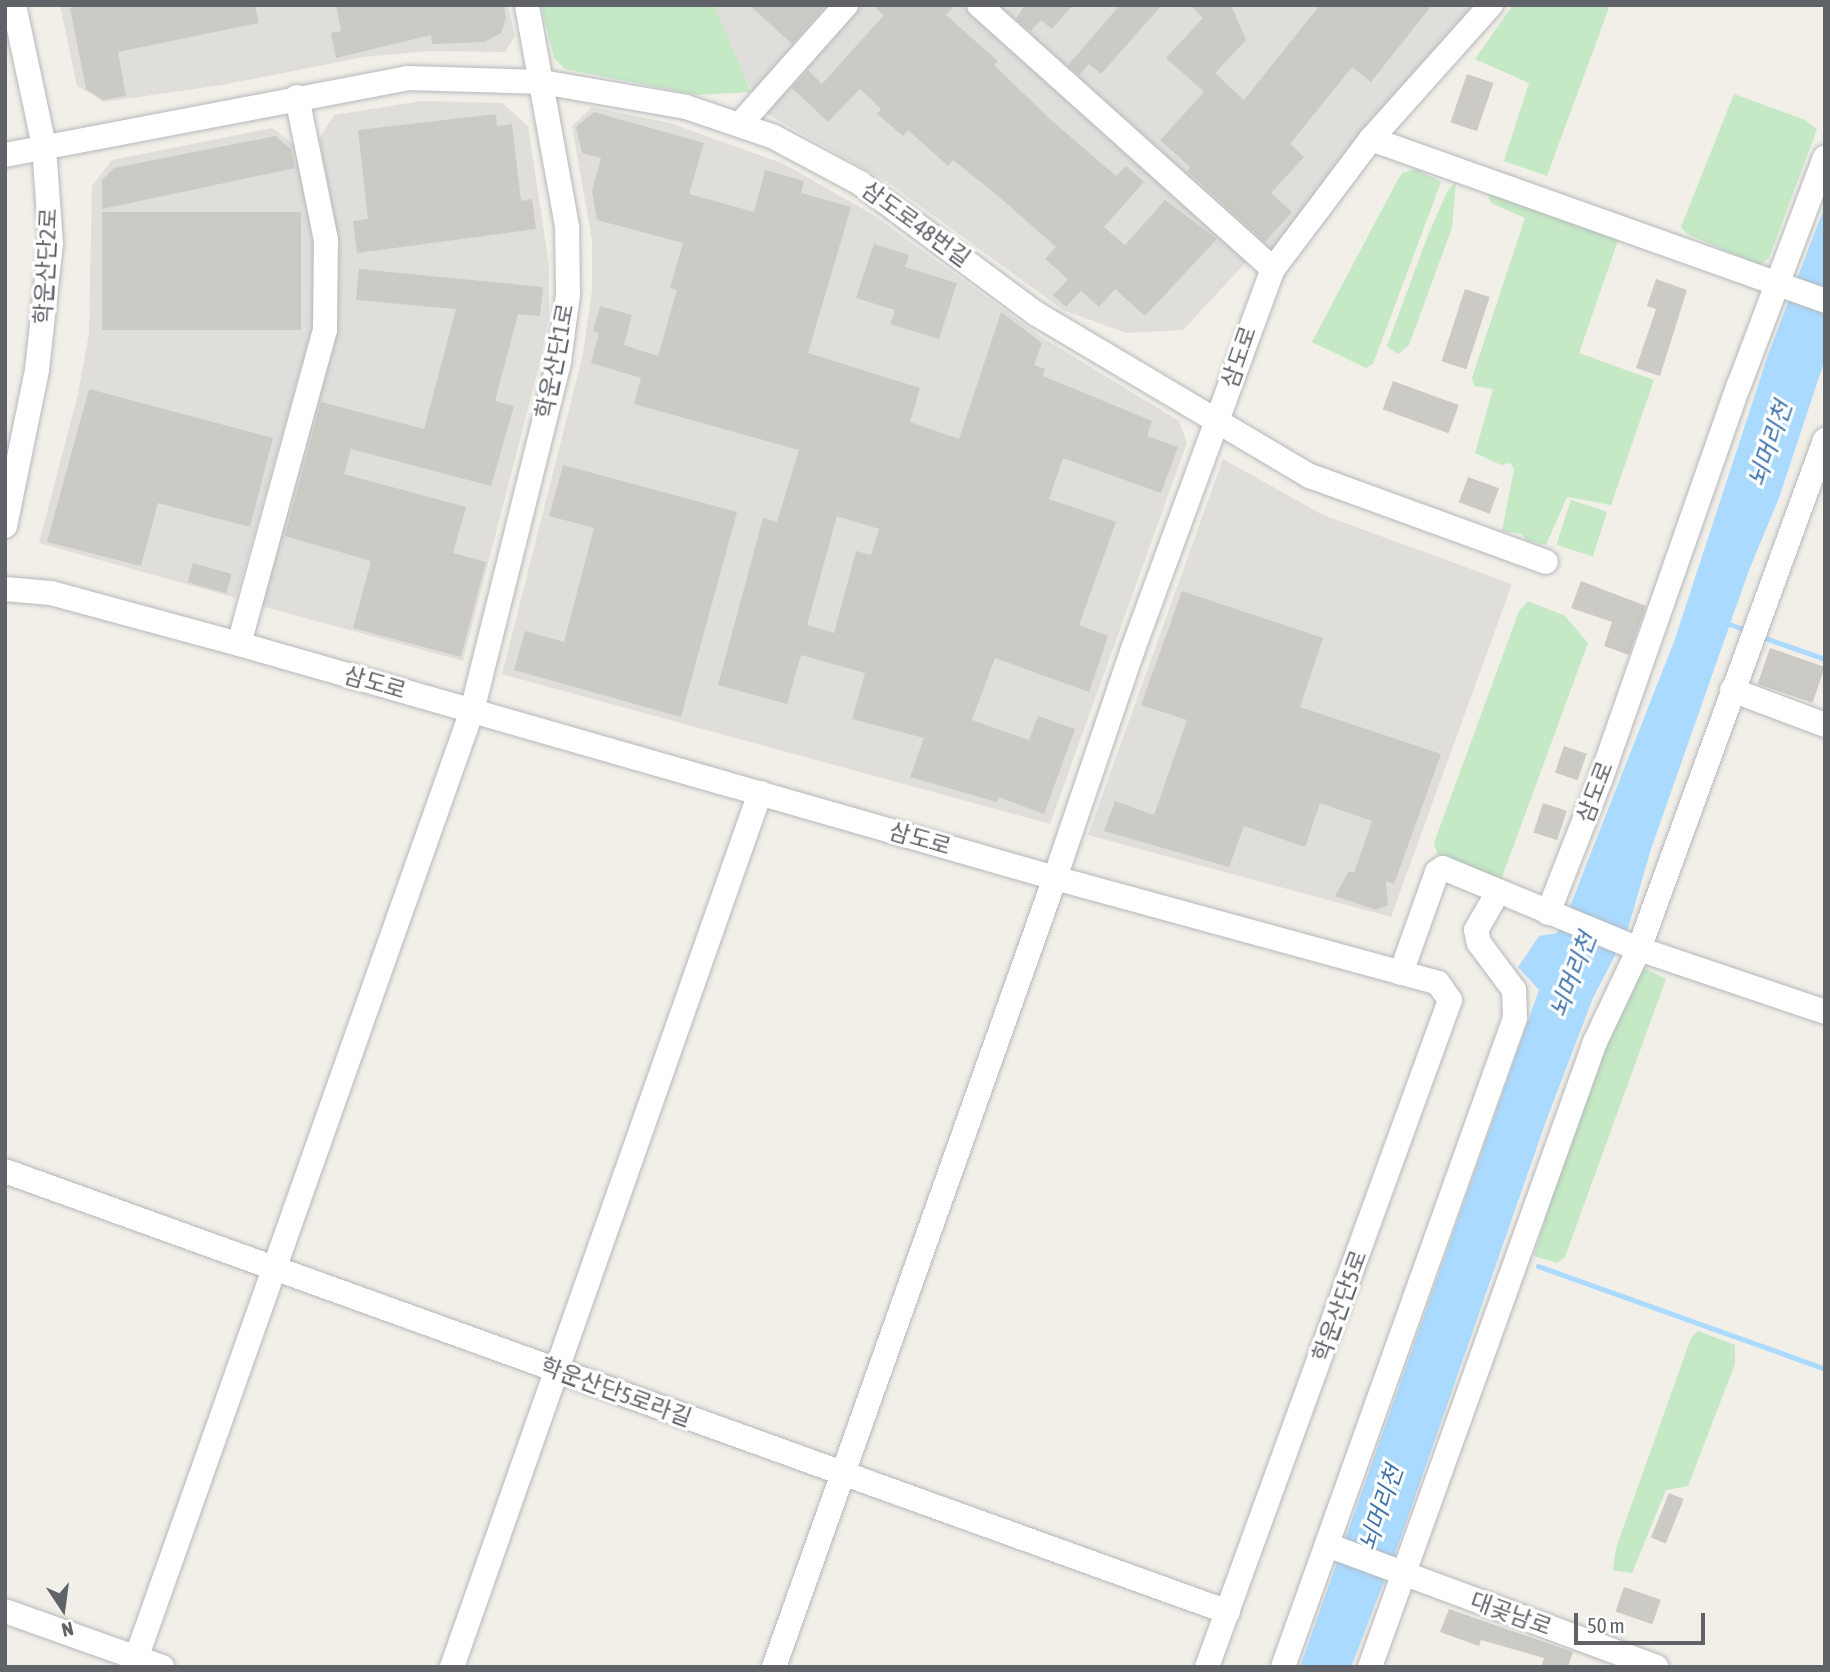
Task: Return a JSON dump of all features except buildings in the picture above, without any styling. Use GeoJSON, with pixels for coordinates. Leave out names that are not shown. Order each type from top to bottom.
{"type":"FeatureCollection","features":[{"type":"Feature","properties":{"kind":"street","name":"학운산단2로"},"geometry":{"type":"LineString","coordinates":[[5,526],[50,286],[44,146],[14,5]]}},
{"type":"Feature","properties":{"kind":"street","name":"학운산단1로"},"geometry":{"type":"LineString","coordinates":[[134,1662],[472,711],[564,332],[567,226],[527,5]]}},
{"type":"Feature","properties":{"kind":"street"},"geometry":{"type":"LineString","coordinates":[[741,123],[846,5]]}},
{"type":"Feature","properties":{"kind":"street"},"geometry":{"type":"LineString","coordinates":[[979,5],[1273,269]]}},
{"type":"Feature","properties":{"kind":"street","name":"삼도로"},"geometry":{"type":"LineString","coordinates":[[5,589],[51,593],[239,644],[1055,878],[1273,269],[1371,139],[1490,5]]}},
{"type":"Feature","properties":{"kind":"street","name":"삼도로48번길"},"geometry":{"type":"LineString","coordinates":[[5,155],[407,78],[542,82],[632,95],[741,123],[860,183],[1035,313],[1326,483],[1546,562]]}},
{"type":"Feature","properties":{"kind":"street"},"geometry":{"type":"LineString","coordinates":[[239,644],[325,330],[326,240],[297,97]]}},
{"type":"Feature","properties":{"kind":"street"},"geometry":{"type":"LineString","coordinates":[[1371,139],[1825,301]]}},
{"type":"Feature","properties":{"kind":"street","name":"삼도로"},"geometry":{"type":"LineString","coordinates":[[1548,913],[1618,733],[1777,283],[1825,158]]}},
{"type":"Feature","properties":{"kind":"street"},"geometry":{"type":"LineString","coordinates":[[1370,1667],[1595,1042],[1732,690],[1825,440]]}},
{"type":"Feature","properties":{"kind":"street"},"geometry":{"type":"LineString","coordinates":[[1732,690],[1825,724]]}},
{"type":"Feature","properties":{"kind":"street"},"geometry":{"type":"LineString","coordinates":[[452,1667],[760,793]]}},
{"type":"Feature","properties":{"kind":"street"},"geometry":{"type":"LineString","coordinates":[[1401,973],[1437,872],[1448,870],[1634,946],[1825,1012]]}},
{"type":"Feature","properties":{"kind":"street"},"geometry":{"type":"LineString","coordinates":[[774,1667],[1055,878]]}},
{"type":"Feature","properties":{"kind":"street","name":"학운산단5로"},"geometry":{"type":"LineString","coordinates":[[1055,878],[1438,983],[1451,1006],[1208,1667]]}},
{"type":"Feature","properties":{"kind":"street"},"geometry":{"type":"LineString","coordinates":[[1283,1667],[1515,1018],[1514,990],[1479,943],[1476,930],[1498,892]]}},
{"type":"Feature","properties":{"kind":"street","name":"학운산단5로라길"},"geometry":{"type":"LineString","coordinates":[[5,1171],[1228,1612]]}},
{"type":"Feature","properties":{"kind":"street","name":"대곶남로"},"geometry":{"type":"LineString","coordinates":[[1327,1545],[1656,1667]]}},
{"type":"Feature","properties":{"kind":"street"},"geometry":{"type":"LineString","coordinates":[[5,1611],[134,1662],[162,1667]]}},
{"type":"Feature","properties":{"kind":"shaded area"},"geometry":{"type":"Polygon","coordinates":[[[60,5],[508,5],[515,36],[505,52],[428,51],[364,57],[222,85],[104,102],[77,86],[60,5]]]}},
{"type":"Feature","properties":{"kind":"shaded area"},"geometry":{"type":"Polygon","coordinates":[[[714,5],[1482,5],[1260,268],[1249,259],[1183,330],[1126,333],[1063,310],[886,181],[769,115],[739,71],[714,5]]]}},
{"type":"Feature","properties":{"kind":"shaded area"},"geometry":{"type":"Polygon","coordinates":[[[422,101],[502,103],[528,126],[549,265],[549,315],[542,354],[463,661],[261,606],[336,335],[339,243],[319,139],[334,115],[422,101]]]}},
{"type":"Feature","properties":{"kind":"shaded area"},"geometry":{"type":"Polygon","coordinates":[[[592,107],[670,123],[784,164],[872,214],[1043,338],[1179,421],[1187,443],[1050,824],[502,674],[583,354],[592,290],[592,240],[572,126],[592,107]]]}},
{"type":"Feature","properties":{"kind":"shaded area"},"geometry":{"type":"Polygon","coordinates":[[[272,128],[294,144],[309,216],[315,260],[313,325],[236,598],[39,543],[78,394],[89,333],[92,186],[112,160],[272,128]]]}},
{"type":"Feature","properties":{"kind":"shaded area"},"geometry":{"type":"Polygon","coordinates":[[[1223,459],[1323,515],[1512,584],[1391,917],[1088,835],[1223,459]]]}},
{"type":"Feature","properties":{"kind":"green space"},"geometry":{"type":"Polygon","coordinates":[[[541,5],[714,5],[751,92],[698,95],[565,69],[554,58],[541,5]]]}},
{"type":"Feature","properties":{"kind":"green space"},"geometry":{"type":"Polygon","coordinates":[[[1513,5],[1610,5],[1547,176],[1504,161],[1529,83],[1475,59],[1513,5]]]}},
{"type":"Feature","properties":{"kind":"green space"},"geometry":{"type":"Polygon","coordinates":[[[1734,94],[1805,120],[1817,129],[1769,258],[1760,265],[1687,234],[1681,227],[1734,94]]]}},
{"type":"Feature","properties":{"kind":"green space"},"geometry":{"type":"Polygon","coordinates":[[[1416,169],[1441,182],[1373,364],[1366,368],[1312,342],[1402,173],[1416,169]]]}},
{"type":"Feature","properties":{"kind":"green space"},"geometry":{"type":"Polygon","coordinates":[[[1456,182],[1452,228],[1409,345],[1398,354],[1387,346],[1428,235],[1448,190],[1456,182]]]}},
{"type":"Feature","properties":{"kind":"green space"},"geometry":{"type":"Polygon","coordinates":[[[1485,188],[1620,235],[1579,353],[1654,380],[1611,505],[1567,497],[1546,545],[1526,540],[1522,534],[1502,531],[1514,469],[1510,463],[1501,465],[1475,453],[1493,389],[1474,386],[1472,378],[1525,218],[1491,203],[1485,188]]]}},
{"type":"Feature","properties":{"kind":"green space"},"geometry":{"type":"Polygon","coordinates":[[[1571,500],[1607,512],[1593,556],[1556,545],[1571,500]]]}},
{"type":"Feature","properties":{"kind":"green space"},"geometry":{"type":"Polygon","coordinates":[[[1528,601],[1565,616],[1588,643],[1501,880],[1438,855],[1434,843],[1519,611],[1528,601]]]}},
{"type":"Feature","properties":{"kind":"green space"},"geometry":{"type":"Polygon","coordinates":[[[1640,966],[1666,979],[1565,1257],[1557,1263],[1534,1256],[1584,1095],[1640,966]]]}},
{"type":"Feature","properties":{"kind":"green space"},"geometry":{"type":"Polygon","coordinates":[[[1698,1331],[1735,1345],[1735,1364],[1688,1486],[1666,1490],[1632,1573],[1613,1570],[1616,1548],[1691,1338],[1698,1331]]]}},
{"type":"Feature","properties":{"kind":"water","name":"뇌머리천"},"geometry":{"type":"Polygon","coordinates":[[[1825,206],[1825,359],[1779,498],[1749,570],[1651,849],[1627,932],[1593,998],[1546,1121],[1400,1540],[1351,1667],[1300,1667],[1539,990],[1518,967],[1539,936],[1557,933],[1569,909],[1675,639],[1768,355],[1825,206]]]}},
{"type":"Feature","properties":{"kind":"waterway"},"geometry":{"type":"LineString","coordinates":[[1726,623],[1743,629]]}},
{"type":"Feature","properties":{"kind":"waterway"},"geometry":{"type":"LineString","coordinates":[[1765,638],[1825,659]]}},
{"type":"Feature","properties":{"kind":"waterway"},"geometry":{"type":"LineString","coordinates":[[1538,1266],[1825,1369]]}}]}
